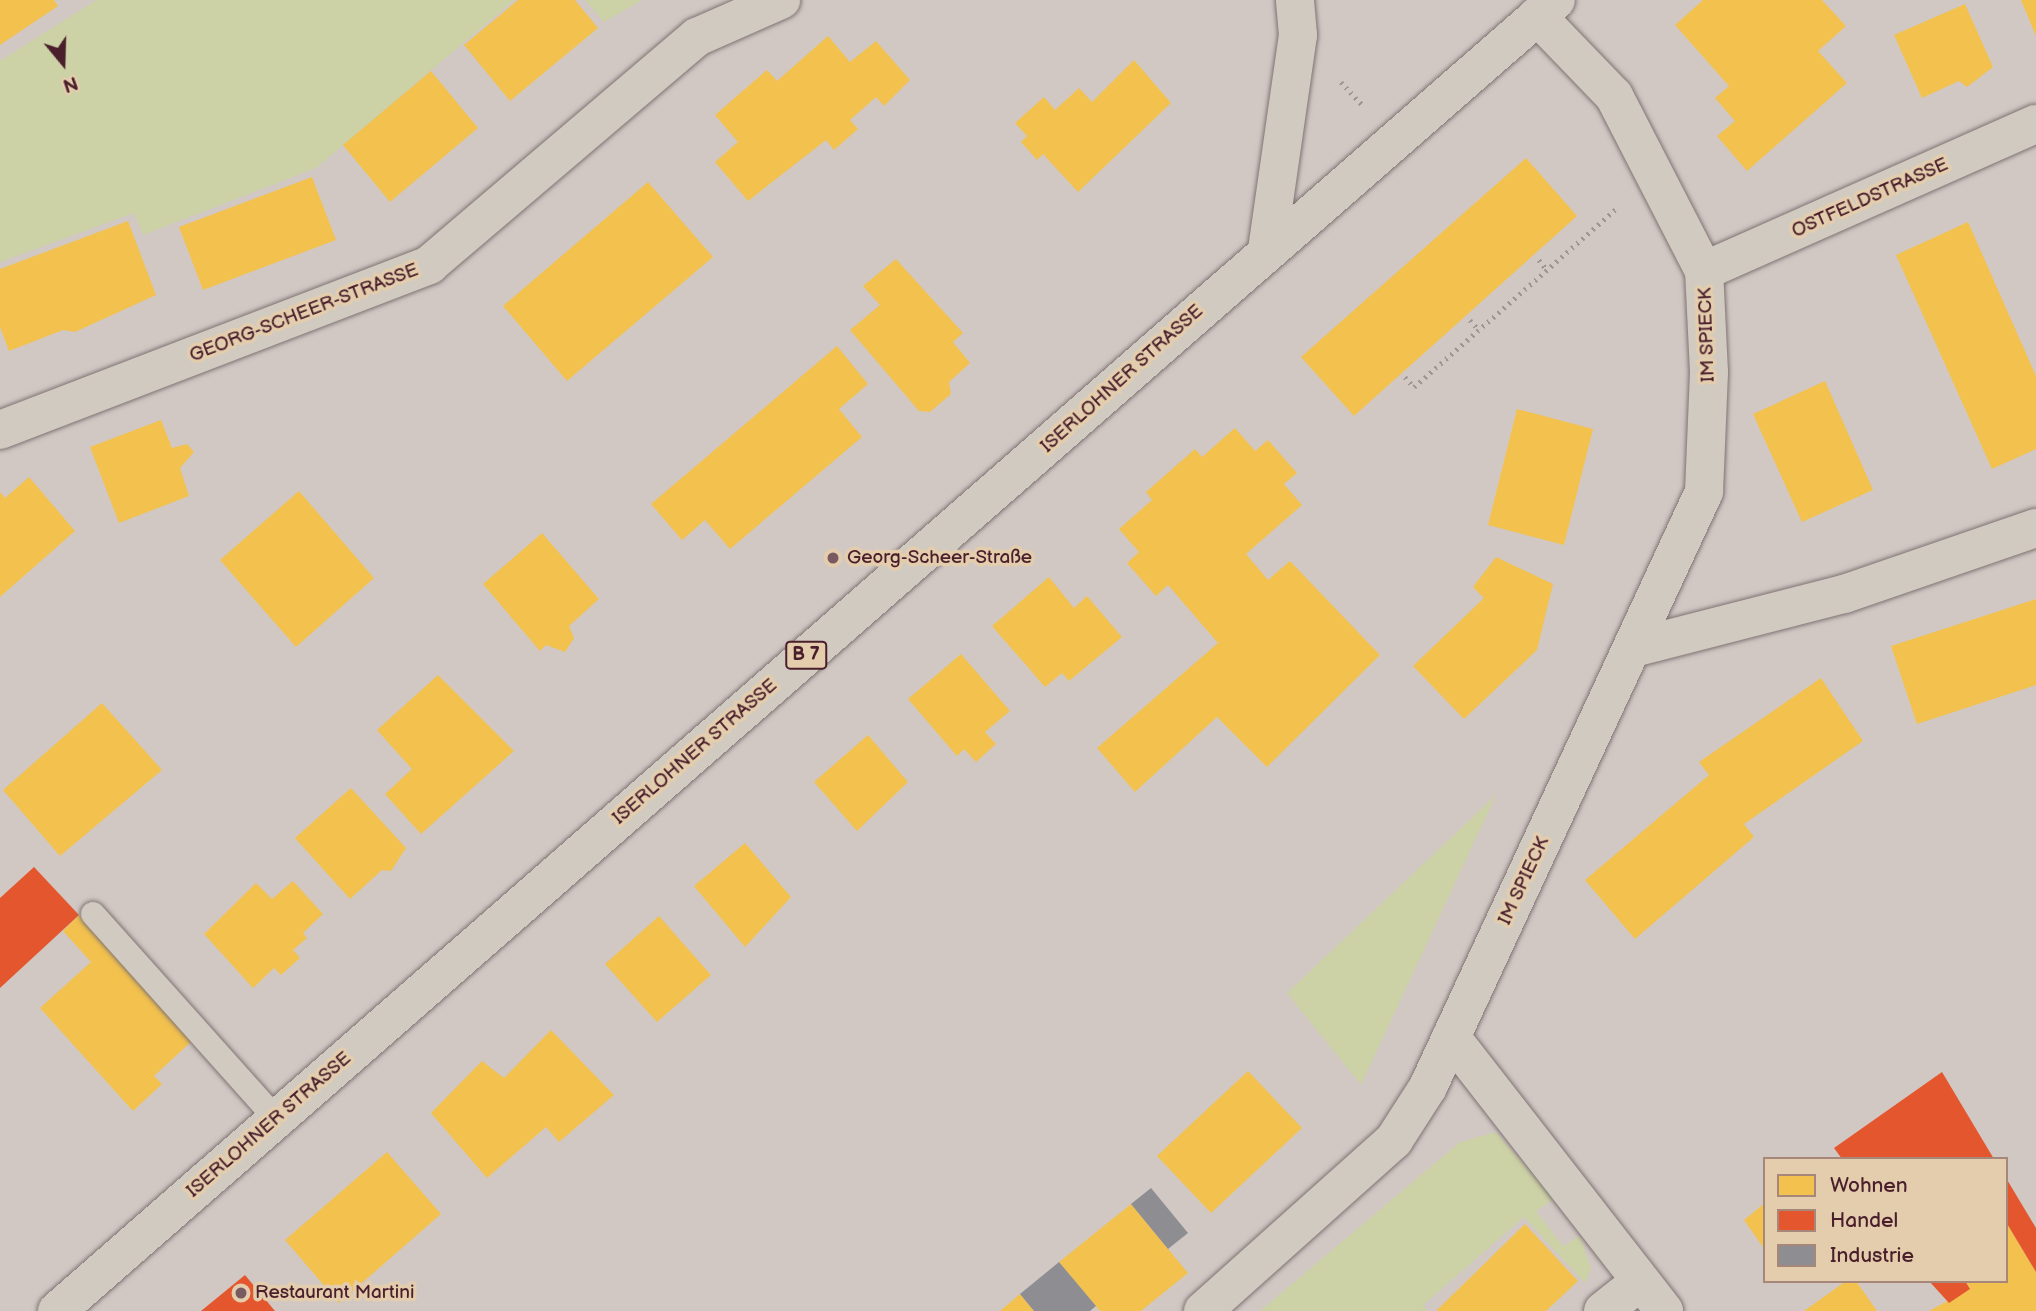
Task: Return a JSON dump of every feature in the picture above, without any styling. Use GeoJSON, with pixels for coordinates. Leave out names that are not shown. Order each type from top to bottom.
{"type":"FeatureCollection","features":[{"type":"Feature","properties":{"kind":"street","name":"GEORG-SCHEER-STRASSE"},"geometry":{"type":"LineString","coordinates":[[0,430],[429,265],[697,37],[781,0]]}},
{"type":"Feature","properties":{"kind":"street"},"geometry":{"type":"LineString","coordinates":[[1267,250],[1298,35],[1295,0]]}},
{"type":"Feature","properties":{"kind":"street","name":"ISERLOHNER STRASSE"},"geometry":{"type":"LineString","coordinates":[[57,1311],[1267,250],[1547,8]]}},
{"type":"Feature","properties":{"kind":"street","name":"IM SPIECK"},"geometry":{"type":"LineString","coordinates":[[1203,1311],[1394,1140],[1451,1037],[1704,492],[1709,372],[1704,271],[1657,173],[1614,96],[1547,8]]}},
{"type":"Feature","properties":{"kind":"street","name":"OSTFELDSTRASSE"},"geometry":{"type":"LineString","coordinates":[[1704,271],[2036,124]]}},
{"type":"Feature","properties":{"kind":"street"},"geometry":{"type":"LineString","coordinates":[[1633,648],[1844,594],[2036,528]]}},
{"type":"Feature","properties":{"kind":"street"},"geometry":{"type":"LineString","coordinates":[[1451,1037],[1664,1311]]}},
{"type":"Feature","properties":{"kind":"street"},"geometry":{"type":"LineString","coordinates":[[1603,1311],[1641,1281]]}},
{"type":"Feature","properties":{"kind":"lane"},"geometry":{"type":"LineString","coordinates":[[93,914],[276,1119]]}},
{"type":"Feature","properties":{"kind":"path"},"geometry":{"type":"LineString","coordinates":[[1343,85],[1354,96]]}},
{"type":"Feature","properties":{"kind":"path"},"geometry":{"type":"LineString","coordinates":[[1405,377],[1414,387],[1657,173]]}},
{"type":"Feature","properties":{"kind":"path"},"geometry":{"type":"LineString","coordinates":[[1539,260],[1547,270]]}},
{"type":"Feature","properties":{"kind":"path"},"geometry":{"type":"LineString","coordinates":[[1470,320],[1479,330]]}},
{"type":"Feature","properties":{"kind":"green space"},"geometry":{"type":"Polygon","coordinates":[[[96,0],[514,0],[316,168],[143,235],[134,213],[0,262],[0,61],[96,0]]]}},
{"type":"Feature","properties":{"kind":"green space"},"geometry":{"type":"Polygon","coordinates":[[[585,0],[642,0],[604,22],[585,0]]]}},
{"type":"Feature","properties":{"kind":"green space"},"geometry":{"type":"Polygon","coordinates":[[[1496,795],[1361,1085],[1287,993],[1496,795]]]}},
{"type":"Feature","properties":{"kind":"green space"},"geometry":{"type":"Polygon","coordinates":[[[1496,1132],[1554,1199],[1536,1211],[1563,1246],[1580,1236],[1591,1269],[1585,1283],[1524,1217],[1423,1305],[1427,1311],[1260,1311],[1460,1142],[1496,1132]]]}},
{"type":"Feature","properties":{"kind":"building: Wohnen"},"geometry":{"type":"Polygon","coordinates":[[[0,0],[54,0],[58,6],[0,45],[0,0]]]}},
{"type":"Feature","properties":{"kind":"building: Wohnen"},"geometry":{"type":"Polygon","coordinates":[[[518,0],[575,0],[598,28],[510,101],[464,45],[518,0]]]}},
{"type":"Feature","properties":{"kind":"building: Wohnen"},"geometry":{"type":"Polygon","coordinates":[[[1703,0],[1822,0],[1846,26],[1818,51],[1847,83],[1747,171],[1717,136],[1735,121],[1715,98],[1729,86],[1675,25],[1703,0]]]}},
{"type":"Feature","properties":{"kind":"building: Wohnen"},"geometry":{"type":"Polygon","coordinates":[[[2021,0],[2036,0],[2036,36],[2021,0]]]}},
{"type":"Feature","properties":{"kind":"building: Wohnen"},"geometry":{"type":"Polygon","coordinates":[[[1965,4],[1993,67],[1967,87],[1959,81],[1922,98],[1894,35],[1965,4]]]}},
{"type":"Feature","properties":{"kind":"building: Wohnen"},"geometry":{"type":"Polygon","coordinates":[[[828,36],[850,62],[876,41],[910,80],[884,106],[876,97],[850,120],[858,129],[834,150],[826,140],[748,201],[715,162],[738,142],[715,115],[767,70],[777,81],[828,36]]]}},
{"type":"Feature","properties":{"kind":"building: Wohnen"},"geometry":{"type":"Polygon","coordinates":[[[1134,60],[1171,103],[1078,192],[1043,154],[1037,160],[1021,142],[1027,136],[1015,123],[1044,97],[1055,110],[1079,88],[1092,102],[1134,60]]]}},
{"type":"Feature","properties":{"kind":"building: Wohnen"},"geometry":{"type":"Polygon","coordinates":[[[431,71],[478,128],[390,202],[343,145],[431,71]]]}},
{"type":"Feature","properties":{"kind":"building: Wohnen"},"geometry":{"type":"Polygon","coordinates":[[[1526,158],[1577,216],[1354,416],[1301,357],[1526,158]]]}},
{"type":"Feature","properties":{"kind":"building: Wohnen"},"geometry":{"type":"Polygon","coordinates":[[[312,177],[336,240],[203,290],[179,227],[312,177]]]}},
{"type":"Feature","properties":{"kind":"building: Wohnen"},"geometry":{"type":"Polygon","coordinates":[[[648,182],[713,257],[567,381],[503,306],[648,182]]]}},
{"type":"Feature","properties":{"kind":"building: Wohnen"},"geometry":{"type":"Polygon","coordinates":[[[128,221],[156,295],[75,332],[63,330],[9,351],[0,327],[0,269],[128,221]]]}},
{"type":"Feature","properties":{"kind":"building: Wohnen"},"geometry":{"type":"Polygon","coordinates":[[[1968,222],[2036,376],[2036,449],[1992,469],[1896,255],[1968,222]]]}},
{"type":"Feature","properties":{"kind":"building: Wohnen"},"geometry":{"type":"Polygon","coordinates":[[[896,259],[963,333],[953,342],[970,363],[949,382],[951,394],[930,412],[919,411],[850,330],[880,305],[863,286],[896,259]]]}},
{"type":"Feature","properties":{"kind":"building: Wohnen"},"geometry":{"type":"Polygon","coordinates":[[[837,346],[868,384],[839,409],[862,437],[730,549],[705,520],[682,540],[651,504],[837,346]]]}},
{"type":"Feature","properties":{"kind":"building: Wohnen"},"geometry":{"type":"Polygon","coordinates":[[[1825,381],[1873,490],[1802,522],[1753,414],[1825,381]]]}},
{"type":"Feature","properties":{"kind":"building: Wohnen"},"geometry":{"type":"Polygon","coordinates":[[[1517,409],[1593,429],[1564,545],[1488,525],[1517,409]]]}},
{"type":"Feature","properties":{"kind":"building: Wohnen"},"geometry":{"type":"Polygon","coordinates":[[[161,420],[172,448],[187,444],[194,452],[180,468],[189,496],[119,523],[90,447],[161,420]]]}},
{"type":"Feature","properties":{"kind":"building: Wohnen"},"geometry":{"type":"Polygon","coordinates":[[[1235,428],[1255,451],[1268,440],[1297,473],[1284,484],[1302,505],[1246,554],[1268,580],[1290,561],[1380,655],[1267,767],[1217,717],[1135,792],[1097,748],[1218,643],[1168,585],[1156,596],[1127,563],[1139,552],[1119,529],[1152,500],[1146,492],[1195,449],[1202,457],[1235,428]]]}},
{"type":"Feature","properties":{"kind":"building: Wohnen"},"geometry":{"type":"Polygon","coordinates":[[[29,477],[75,531],[0,597],[0,492],[5,498],[29,477]]]}},
{"type":"Feature","properties":{"kind":"building: Wohnen"},"geometry":{"type":"Polygon","coordinates":[[[299,491],[374,578],[296,647],[220,560],[299,491]]]}},
{"type":"Feature","properties":{"kind":"building: Wohnen"},"geometry":{"type":"Polygon","coordinates":[[[542,533],[599,599],[569,626],[574,638],[565,652],[546,645],[540,651],[483,584],[542,533]]]}},
{"type":"Feature","properties":{"kind":"building: Wohnen"},"geometry":{"type":"Polygon","coordinates":[[[1496,557],[1553,584],[1537,650],[1464,719],[1413,666],[1484,598],[1473,587],[1496,557]]]}},
{"type":"Feature","properties":{"kind":"building: Wohnen"},"geometry":{"type":"Polygon","coordinates":[[[1049,577],[1074,608],[1087,596],[1122,637],[1069,681],[1062,673],[1045,687],[992,626],[1049,577]]]}},
{"type":"Feature","properties":{"kind":"building: Wohnen"},"geometry":{"type":"Polygon","coordinates":[[[2036,599],[2036,685],[1917,724],[1891,646],[2036,599]]]}},
{"type":"Feature","properties":{"kind":"building: Wohnen"},"geometry":{"type":"Polygon","coordinates":[[[961,654],[1010,711],[985,732],[996,744],[976,762],[964,749],[957,756],[908,699],[961,654]]]}},
{"type":"Feature","properties":{"kind":"building: Wohnen"},"geometry":{"type":"Polygon","coordinates":[[[438,675],[514,751],[421,834],[385,794],[412,769],[377,730],[438,675]]]}},
{"type":"Feature","properties":{"kind":"building: Wohnen"},"geometry":{"type":"Polygon","coordinates":[[[1821,678],[1863,741],[1744,824],[1754,837],[1635,939],[1585,880],[1709,775],[1699,762],[1821,678]]]}},
{"type":"Feature","properties":{"kind":"building: Wohnen"},"geometry":{"type":"Polygon","coordinates":[[[102,703],[162,770],[60,856],[3,790],[102,703]]]}},
{"type":"Feature","properties":{"kind":"building: Wohnen"},"geometry":{"type":"Polygon","coordinates":[[[868,735],[908,782],[857,831],[814,782],[868,735]]]}},
{"type":"Feature","properties":{"kind":"building: Wohnen"},"geometry":{"type":"Polygon","coordinates":[[[351,788],[406,848],[391,871],[382,870],[350,899],[295,838],[351,788]]]}},
{"type":"Feature","properties":{"kind":"building: Wohnen"},"geometry":{"type":"Polygon","coordinates":[[[745,843],[791,897],[745,947],[694,886],[745,843]]]}},
{"type":"Feature","properties":{"kind":"building: Wohnen"},"geometry":{"type":"Polygon","coordinates":[[[293,881],[323,914],[303,933],[307,938],[293,950],[300,958],[281,975],[274,968],[253,988],[204,934],[256,883],[272,899],[293,881]]]}},
{"type":"Feature","properties":{"kind":"building: Wohnen"},"geometry":{"type":"Polygon","coordinates":[[[79,915],[193,1040],[154,1076],[162,1084],[133,1111],[40,1008],[91,962],[63,931],[79,915]]]}},
{"type":"Feature","properties":{"kind":"building: Wohnen"},"geometry":{"type":"Polygon","coordinates":[[[659,916],[711,975],[657,1022],[605,964],[659,916]]]}},
{"type":"Feature","properties":{"kind":"building: Wohnen"},"geometry":{"type":"Polygon","coordinates":[[[551,1030],[614,1095],[559,1142],[546,1127],[487,1178],[431,1113],[482,1061],[504,1078],[551,1030]]]}},
{"type":"Feature","properties":{"kind":"building: Wohnen"},"geometry":{"type":"Polygon","coordinates":[[[1248,1071],[1302,1128],[1211,1213],[1157,1156],[1248,1071]]]}},
{"type":"Feature","properties":{"kind":"building: Wohnen"},"geometry":{"type":"Polygon","coordinates":[[[387,1152],[441,1214],[339,1303],[285,1240],[387,1152]]]}},
{"type":"Feature","properties":{"kind":"building: Wohnen"},"geometry":{"type":"Polygon","coordinates":[[[1131,1204],[1188,1273],[1141,1311],[1100,1311],[1059,1262],[1131,1204]]]}},
{"type":"Feature","properties":{"kind":"building: Wohnen"},"geometry":{"type":"Polygon","coordinates":[[[1763,1205],[1763,1247],[1744,1220],[1763,1205]]]}},
{"type":"Feature","properties":{"kind":"building: Wohnen"},"geometry":{"type":"Polygon","coordinates":[[[1525,1224],[1578,1281],[1546,1311],[1436,1311],[1525,1224]]]}},
{"type":"Feature","properties":{"kind":"building: Wohnen"},"geometry":{"type":"Polygon","coordinates":[[[2008,1225],[2036,1272],[2036,1311],[1929,1311],[1970,1289],[1966,1283],[2008,1283],[2008,1225]]]}},
{"type":"Feature","properties":{"kind":"building: Wohnen"},"geometry":{"type":"Polygon","coordinates":[[[1843,1283],[1857,1283],[1877,1311],[1804,1311],[1843,1283]]]}},
{"type":"Feature","properties":{"kind":"building: Wohnen"},"geometry":{"type":"Polygon","coordinates":[[[1020,1294],[1034,1311],[1000,1311],[1020,1294]]]}},
{"type":"Feature","properties":{"kind":"building: Handel"},"geometry":{"type":"Polygon","coordinates":[[[34,867],[79,915],[0,988],[0,898],[34,867]]]}},
{"type":"Feature","properties":{"kind":"building: Handel"},"geometry":{"type":"Polygon","coordinates":[[[1942,1072],[1993,1157],[1841,1157],[1834,1148],[1942,1072]]]}},
{"type":"Feature","properties":{"kind":"building: Handel"},"geometry":{"type":"Polygon","coordinates":[[[2008,1181],[2036,1228],[2036,1272],[2008,1225],[2008,1181]]]}},
{"type":"Feature","properties":{"kind":"building: Handel","name":"Restaurant Martini"},"geometry":{"type":"Polygon","coordinates":[[[245,1275],[275,1311],[201,1311],[245,1275]]]}},
{"type":"Feature","properties":{"kind":"building: Handel"},"geometry":{"type":"Polygon","coordinates":[[[1931,1283],[1966,1283],[1970,1289],[1949,1303],[1931,1283]]]}},
{"type":"Feature","properties":{"kind":"building: Industrie"},"geometry":{"type":"Polygon","coordinates":[[[1151,1188],[1188,1233],[1168,1249],[1131,1204],[1151,1188]]]}},
{"type":"Feature","properties":{"kind":"building: Industrie"},"geometry":{"type":"Polygon","coordinates":[[[1059,1262],[1096,1306],[1090,1311],[1034,1311],[1020,1294],[1059,1262]]]}},
{"type":"Feature","properties":{"kind":"place","name":"Georg-Scheer-Straße"},"geometry":{"type":"Point","coordinates":[833,558]}},
{"type":"Feature","properties":{"kind":"place","name":"Restaurant Martini"},"geometry":{"type":"Point","coordinates":[241,1293]}}]}
